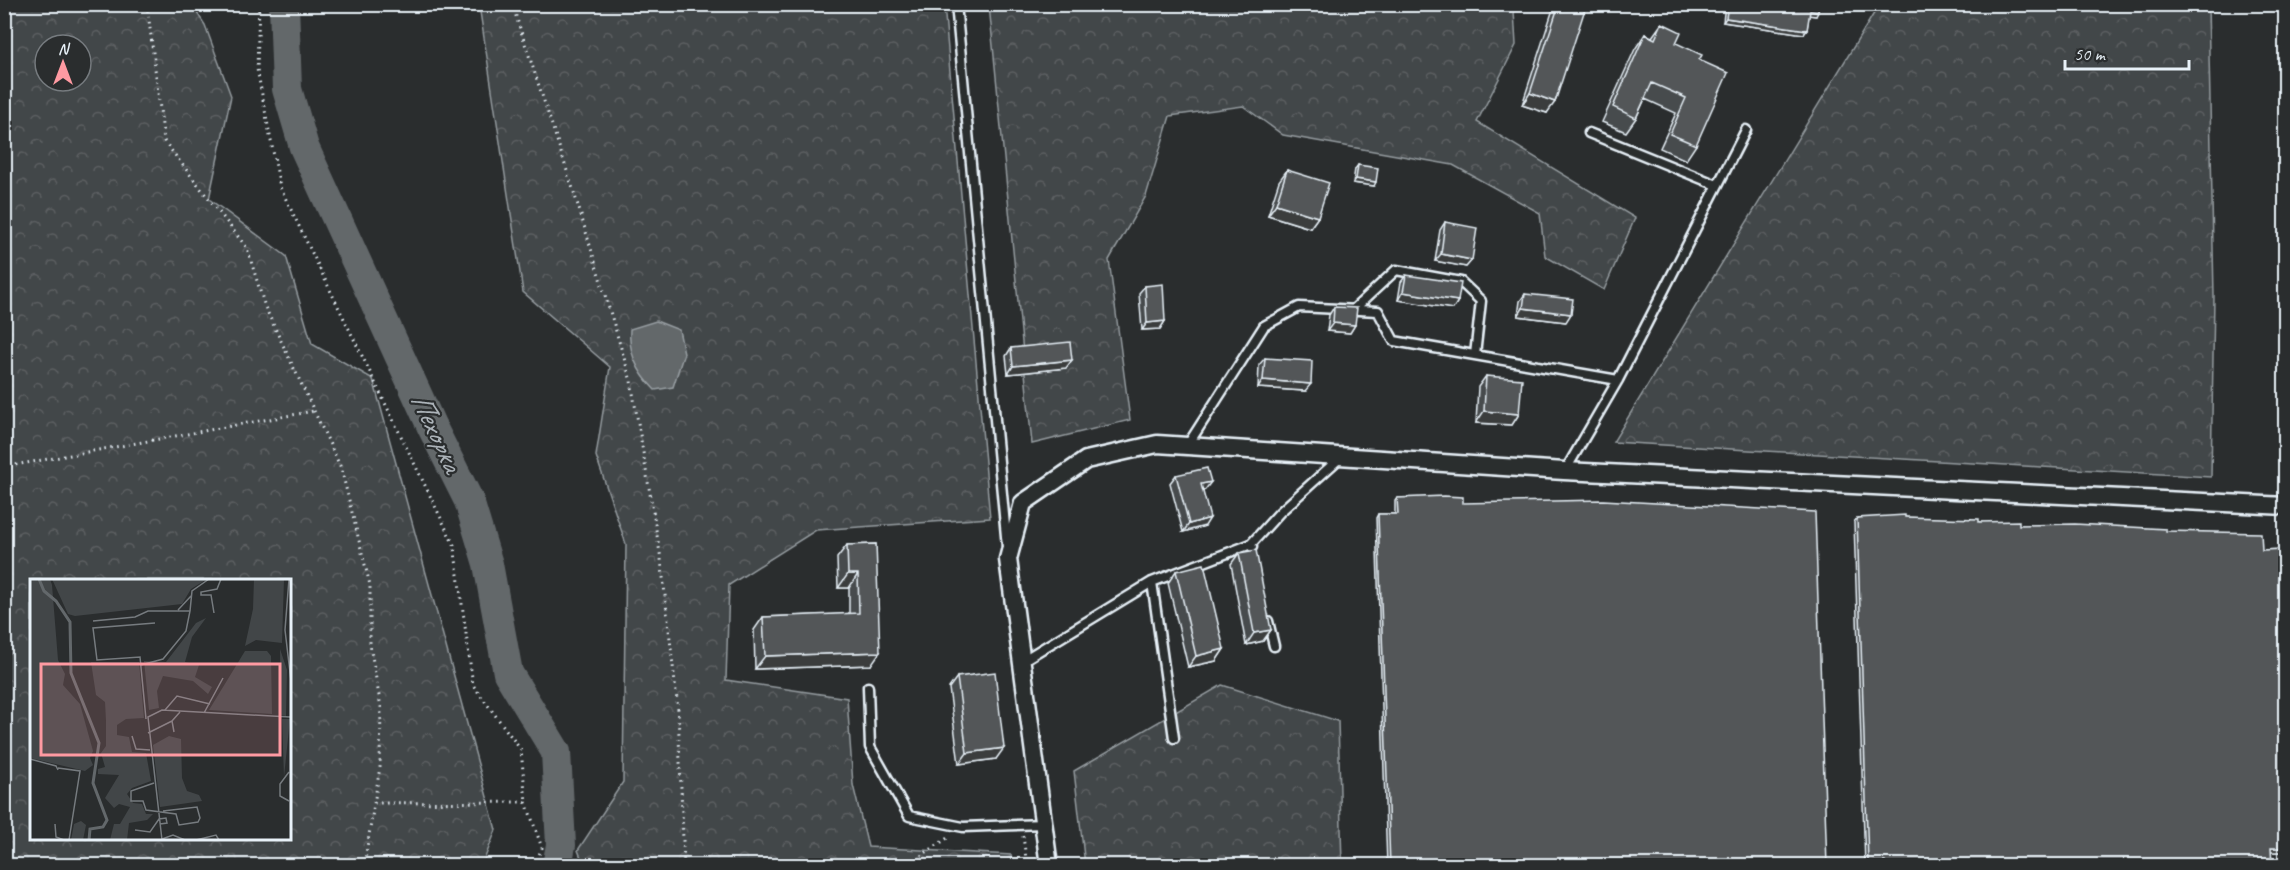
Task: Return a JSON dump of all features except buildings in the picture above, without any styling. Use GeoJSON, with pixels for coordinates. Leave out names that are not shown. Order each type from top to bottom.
{"type":"FeatureCollection","features":[{"type":"Feature","properties":{"kind":"street"},"geometry":{"type":"LineString","coordinates":[[1049,866],[1008,559],[1023,503],[1086,460],[1157,444],[1564,471],[2286,506]]}},
{"type":"Feature","properties":{"kind":"lane"},"geometry":{"type":"LineString","coordinates":[[957,5],[1008,559]]}},
{"type":"Feature","properties":{"kind":"lane"},"geometry":{"type":"LineString","coordinates":[[1564,471],[1618,380],[1746,130]]}},
{"type":"Feature","properties":{"kind":"lane"},"geometry":{"type":"LineString","coordinates":[[1588,133],[1718,185]]}},
{"type":"Feature","properties":{"kind":"lane"},"geometry":{"type":"LineString","coordinates":[[1353,310],[1396,270],[1461,282],[1481,301],[1475,355]]}},
{"type":"Feature","properties":{"kind":"lane"},"geometry":{"type":"LineString","coordinates":[[1187,446],[1264,326],[1299,307],[1378,311],[1394,341],[1618,380]]}},
{"type":"Feature","properties":{"kind":"lane"},"geometry":{"type":"LineString","coordinates":[[1022,661],[1152,582],[1251,544],[1280,512],[1341,457]]}},
{"type":"Feature","properties":{"kind":"lane"},"geometry":{"type":"LineString","coordinates":[[1251,544],[1254,556]]}},
{"type":"Feature","properties":{"kind":"lane"},"geometry":{"type":"LineString","coordinates":[[1152,582],[1174,738]]}},
{"type":"Feature","properties":{"kind":"lane"},"geometry":{"type":"LineString","coordinates":[[1266,612],[1274,646]]}},
{"type":"Feature","properties":{"kind":"lane"},"geometry":{"type":"LineString","coordinates":[[868,687],[870,747],[909,816],[963,827],[1044,824]]}},
{"type":"Feature","properties":{"kind":"path"},"geometry":{"type":"LineString","coordinates":[[147,4],[164,141],[247,248],[265,307],[341,468],[370,585],[370,645],[381,707],[381,767],[364,866]]}},
{"type":"Feature","properties":{"kind":"path"},"geometry":{"type":"LineString","coordinates":[[259,4],[257,69],[280,187],[454,545],[473,685],[520,750],[526,802],[542,848],[534,866]]}},
{"type":"Feature","properties":{"kind":"path"},"geometry":{"type":"LineString","coordinates":[[512,4],[573,189],[631,381],[661,559],[676,698],[684,866]]}},
{"type":"Feature","properties":{"kind":"path"},"geometry":{"type":"LineString","coordinates":[[4,467],[314,411]]}},
{"type":"Feature","properties":{"kind":"path"},"geometry":{"type":"LineString","coordinates":[[375,803],[526,802]]}},
{"type":"Feature","properties":{"kind":"path"},"geometry":{"type":"LineString","coordinates":[[1022,825],[1027,866]]}},
{"type":"Feature","properties":{"kind":"path"},"geometry":{"type":"LineString","coordinates":[[906,866],[963,827]]}},
{"type":"Feature","properties":{"kind":"green space"},"geometry":{"type":"Polygon","coordinates":[[[5,4],[192,5],[205,25],[231,96],[209,199],[286,256],[312,344],[373,379],[496,830],[482,865],[5,865],[5,4]]]}},
{"type":"Feature","properties":{"kind":"green space"},"geometry":{"type":"Polygon","coordinates":[[[1419,4],[1426,9],[1514,11],[1516,45],[1477,122],[1635,218],[1604,290],[1545,256],[1540,213],[1453,165],[1283,135],[1243,106],[1170,116],[1146,196],[1109,260],[1130,420],[1032,444],[989,5],[1419,4]]]}},
{"type":"Feature","properties":{"kind":"green space"},"geometry":{"type":"Polygon","coordinates":[[[479,5],[944,5],[990,518],[816,530],[729,585],[726,680],[847,698],[853,785],[868,847],[1011,855],[1012,865],[584,865],[578,850],[623,782],[626,544],[596,456],[610,367],[523,292],[479,5]]]}},
{"type":"Feature","properties":{"kind":"green space"},"geometry":{"type":"Polygon","coordinates":[[[1879,5],[2208,5],[2214,296],[2211,477],[1613,442],[1879,5]]]}},
{"type":"Feature","properties":{"kind":"green space"},"geometry":{"type":"Polygon","coordinates":[[[1222,685],[1338,721],[1342,865],[1085,865],[1074,771],[1222,685]]]}},
{"type":"Feature","properties":{"kind":"shaded area"},"geometry":{"type":"Polygon","coordinates":[[[656,321],[679,330],[684,353],[673,387],[655,390],[635,362],[630,329],[656,321]]]}},
{"type":"Feature","properties":{"kind":"waterway","name":"Пехорка"},"geometry":{"type":"LineString","coordinates":[[284,4],[287,89],[304,147],[432,427],[469,501],[488,564],[508,673],[556,752],[561,845],[557,866]]}}]}
